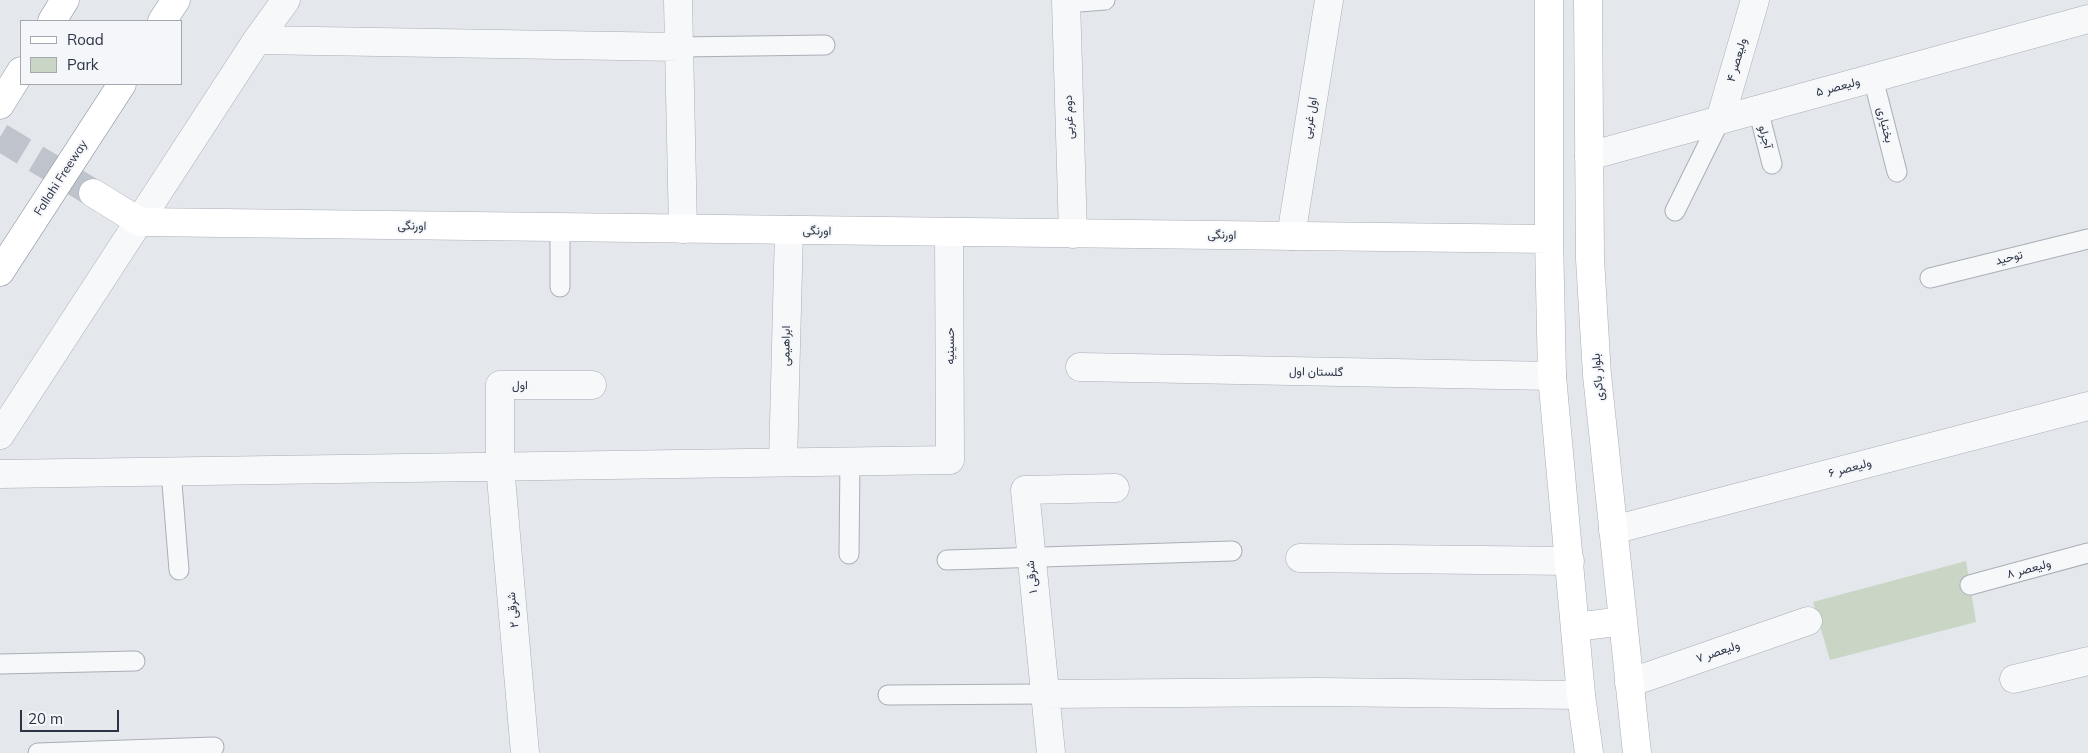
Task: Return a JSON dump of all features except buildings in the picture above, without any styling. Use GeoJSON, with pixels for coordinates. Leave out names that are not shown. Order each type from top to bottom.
{"type":"FeatureCollection","features":[{"type":"Feature","properties":{"kind":"main road"},"geometry":{"type":"LineString","coordinates":[[53,20],[65,0]]}},
{"type":"Feature","properties":{"kind":"main road"},"geometry":{"type":"LineString","coordinates":[[163,20],[176,0]]}},
{"type":"Feature","properties":{"kind":"main road"},"geometry":{"type":"LineString","coordinates":[[1549,0],[1549,239],[1552,376],[1581,695],[1589,753]]}},
{"type":"Feature","properties":{"kind":"main road","name":"بلوار باکری"},"geometry":{"type":"LineString","coordinates":[[1588,0],[1590,259],[1613,530],[1637,753]]}},
{"type":"Feature","properties":{"kind":"main road"},"geometry":{"type":"LineString","coordinates":[[0,105],[20,73]]}},
{"type":"Feature","properties":{"kind":"main road","name":"Fallahi Freeway"},"geometry":{"type":"LineString","coordinates":[[0,272],[121,85]]}},
{"type":"Feature","properties":{"kind":"main road"},"geometry":{"type":"LineString","coordinates":[[93,193],[140,222]]}},
{"type":"Feature","properties":{"kind":"main road","name":"اورنگی"},"geometry":{"type":"LineString","coordinates":[[140,222],[1549,239]]}},
{"type":"Feature","properties":{"kind":"main road"},"geometry":{"type":"LineString","coordinates":[[1576,627],[1623,621]]}},
{"type":"Feature","properties":{"kind":"street"},"geometry":{"type":"LineString","coordinates":[[0,435],[257,40],[286,0]]}},
{"type":"Feature","properties":{"kind":"street"},"geometry":{"type":"LineString","coordinates":[[678,0],[683,229]]}},
{"type":"Feature","properties":{"kind":"street","name":"اول غربی"},"geometry":{"type":"LineString","coordinates":[[1291,236],[1329,0]]}},
{"type":"Feature","properties":{"kind":"street","name":"ولیعصر ۴"},"geometry":{"type":"LineString","coordinates":[[1720,120],[1755,0]]}},
{"type":"Feature","properties":{"kind":"street","name":"دوم غربی"},"geometry":{"type":"LineString","coordinates":[[1066,1],[1072,234]]}},
{"type":"Feature","properties":{"kind":"street","name":"ولیعصر ۵"},"geometry":{"type":"LineString","coordinates":[[1589,156],[2088,18]]}},
{"type":"Feature","properties":{"kind":"street"},"geometry":{"type":"LineString","coordinates":[[257,40],[679,47]]}},
{"type":"Feature","properties":{"kind":"street","name":"ابراهیمی"},"geometry":{"type":"LineString","coordinates":[[784,462],[789,230]]}},
{"type":"Feature","properties":{"kind":"street","name":"حسینیه"},"geometry":{"type":"LineString","coordinates":[[850,462],[950,460],[949,232]]}},
{"type":"Feature","properties":{"kind":"street","name":"گلستان اول"},"geometry":{"type":"LineString","coordinates":[[1080,368],[1552,376]]}},
{"type":"Feature","properties":{"kind":"street","name":"اول"},"geometry":{"type":"LineString","coordinates":[[500,466],[500,385],[592,385]]}},
{"type":"Feature","properties":{"kind":"street","name":"ولیعصر ۶"},"geometry":{"type":"LineString","coordinates":[[1613,530],[2088,406]]}},
{"type":"Feature","properties":{"kind":"street"},"geometry":{"type":"LineString","coordinates":[[0,474],[850,462]]}},
{"type":"Feature","properties":{"kind":"street","name":"۲ شرقی"},"geometry":{"type":"LineString","coordinates":[[500,466],[525,753]]}},
{"type":"Feature","properties":{"kind":"street","name":"۱ شرقی"},"geometry":{"type":"LineString","coordinates":[[1051,753],[1030,556],[1025,490],[1115,488]]}},
{"type":"Feature","properties":{"kind":"street"},"geometry":{"type":"LineString","coordinates":[[1300,558],[1570,562]]}},
{"type":"Feature","properties":{"kind":"street","name":"ولیعصر ۷"},"geometry":{"type":"LineString","coordinates":[[1629,683],[1808,621]]}},
{"type":"Feature","properties":{"kind":"street"},"geometry":{"type":"LineString","coordinates":[[2014,679],[2088,661]]}},
{"type":"Feature","properties":{"kind":"street"},"geometry":{"type":"LineString","coordinates":[[1045,694],[1318,692],[1581,695]]}},
{"type":"Feature","properties":{"kind":"lane"},"geometry":{"type":"LineString","coordinates":[[1066,1],[1105,0]]}},
{"type":"Feature","properties":{"kind":"lane"},"geometry":{"type":"LineString","coordinates":[[679,47],[826,45]]}},
{"type":"Feature","properties":{"kind":"lane","name":"بختیاری"},"geometry":{"type":"LineString","coordinates":[[1873,78],[1897,172]]}},
{"type":"Feature","properties":{"kind":"lane","name":"آجرلو"},"geometry":{"type":"LineString","coordinates":[[1758,109],[1772,164]]}},
{"type":"Feature","properties":{"kind":"lane"},"geometry":{"type":"LineString","coordinates":[[1675,212],[1720,120]]}},
{"type":"Feature","properties":{"kind":"lane"},"geometry":{"type":"LineString","coordinates":[[560,228],[560,287]]}},
{"type":"Feature","properties":{"kind":"lane","name":"توحید"},"geometry":{"type":"LineString","coordinates":[[1930,278],[2088,239]]}},
{"type":"Feature","properties":{"kind":"lane"},"geometry":{"type":"LineString","coordinates":[[849,554],[850,462]]}},
{"type":"Feature","properties":{"kind":"lane"},"geometry":{"type":"LineString","coordinates":[[171,471],[179,570]]}},
{"type":"Feature","properties":{"kind":"lane"},"geometry":{"type":"LineString","coordinates":[[947,560],[1232,551]]}},
{"type":"Feature","properties":{"kind":"lane","name":"ولیعصر ۸"},"geometry":{"type":"LineString","coordinates":[[1970,585],[2088,553]]}},
{"type":"Feature","properties":{"kind":"lane"},"geometry":{"type":"LineString","coordinates":[[0,664],[135,661]]}},
{"type":"Feature","properties":{"kind":"lane"},"geometry":{"type":"LineString","coordinates":[[888,695],[1045,694]]}},
{"type":"Feature","properties":{"kind":"lane"},"geometry":{"type":"LineString","coordinates":[[38,753],[214,747]]}},
{"type":"Feature","properties":{"kind":"green space"},"geometry":{"type":"Polygon","coordinates":[[[1966,561],[1976,622],[1830,660],[1813,602],[1966,561]]]}},
{"type":"Feature","properties":{"kind":"tunnel"},"geometry":{"type":"LineString","coordinates":[[0,137],[93,193]]}}]}
